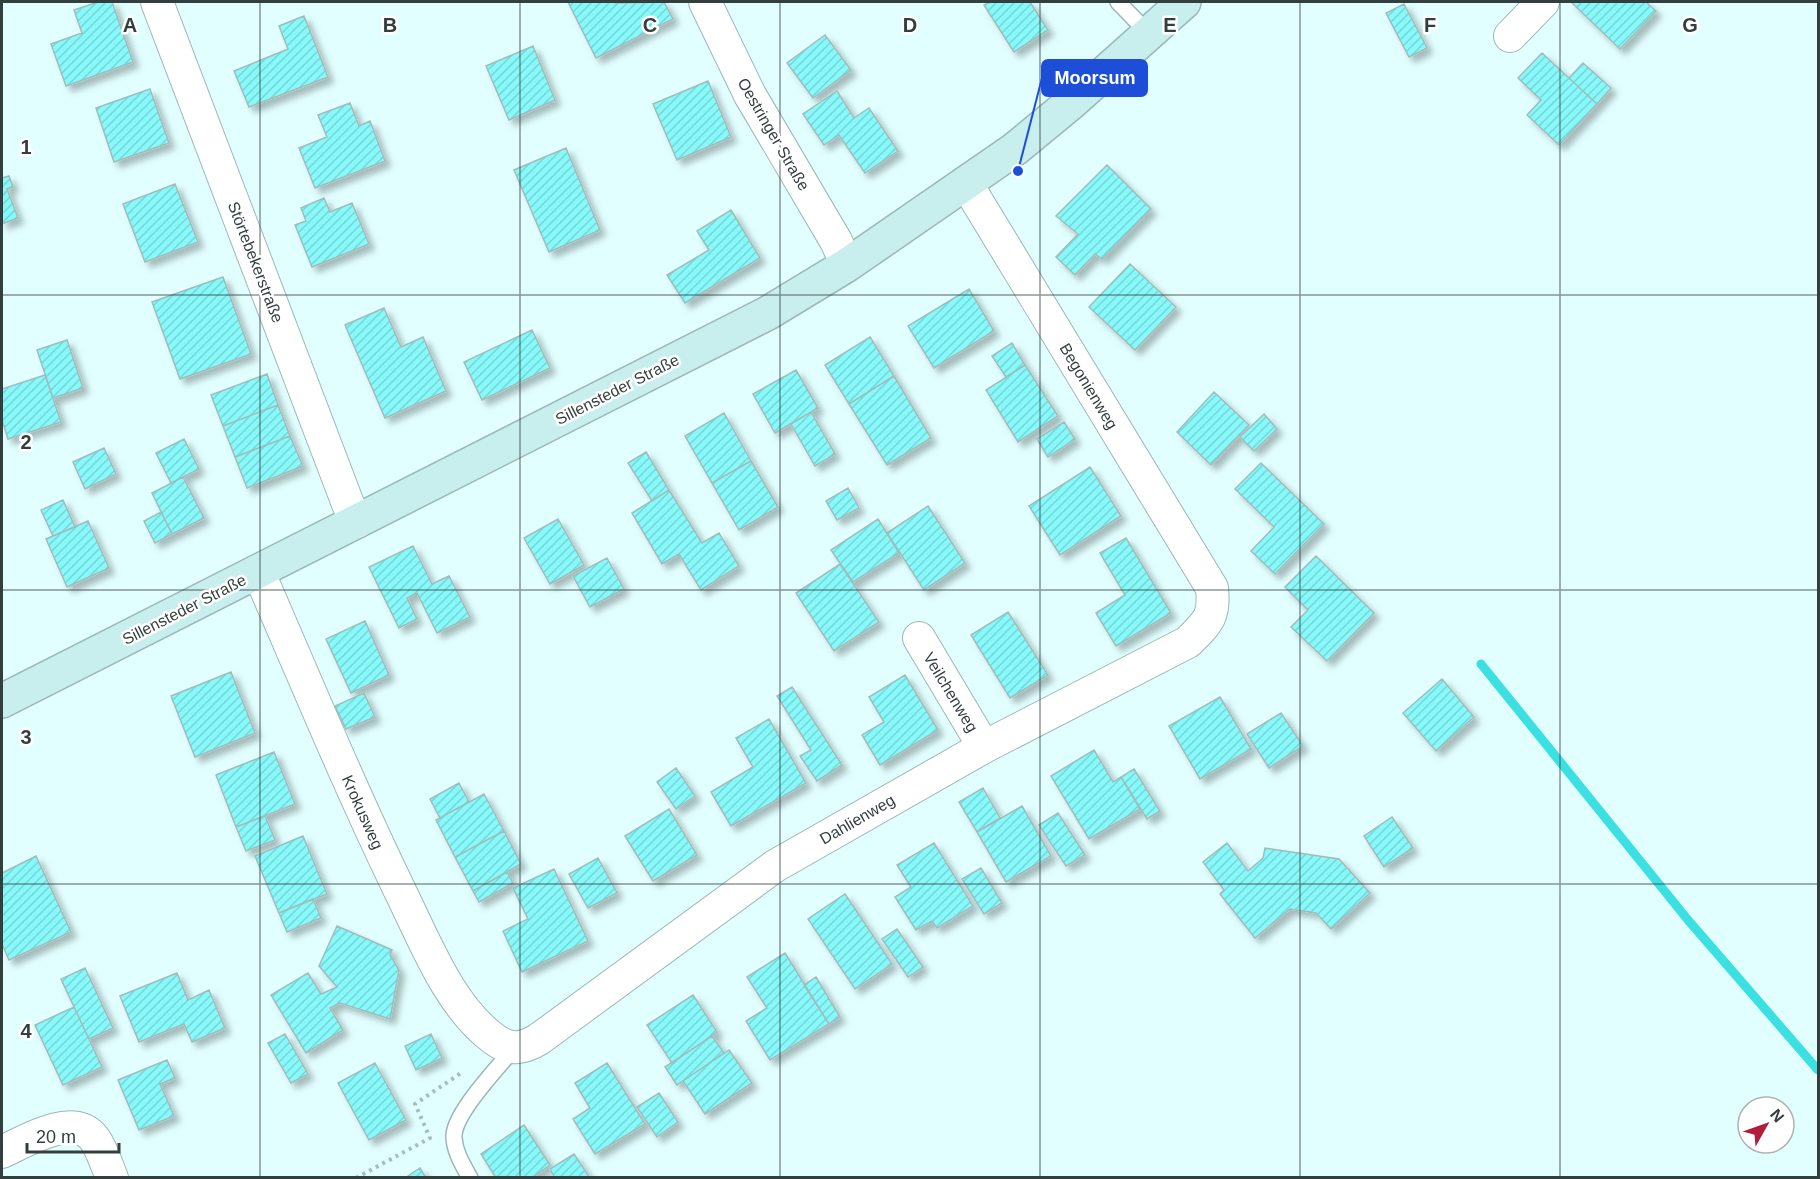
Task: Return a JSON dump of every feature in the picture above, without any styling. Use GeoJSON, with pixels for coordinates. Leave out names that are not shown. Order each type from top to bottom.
{"type":"FeatureCollection","features":[{"type":"Feature","properties":{"kind":"main road","name":"Sillensteder Straße"},"geometry":{"type":"LineString","coordinates":[[2,701],[768,313],[847,266],[1015,149],[1184,2]]}},
{"type":"Feature","properties":{"kind":"street","name":"Störtebekerstraße"},"geometry":{"type":"LineString","coordinates":[[157,2],[357,522]]}},
{"type":"Feature","properties":{"kind":"street","name":"Oestringer Straße"},"geometry":{"type":"LineString","coordinates":[[705,2],[750,94],[836,241],[847,266]]}},
{"type":"Feature","properties":{"kind":"street"},"geometry":{"type":"LineString","coordinates":[[1510,36],[1543,2]]}},
{"type":"Feature","properties":{"kind":"street","name":"Begonienweg"},"geometry":{"type":"LineString","coordinates":[[966,183],[1212,588]]}},
{"type":"Feature","properties":{"kind":"street","name":"Krokusweg"},"geometry":{"type":"LineString","coordinates":[[258,571],[366,820],[437,966],[465,1011],[503,1044]]}},
{"type":"Feature","properties":{"kind":"street","name":"Dahlienweg"},"geometry":{"type":"LineString","coordinates":[[503,1044],[526,1047],[539,1039],[775,866],[984,747],[1188,642],[1207,622],[1214,606],[1212,588]]}},
{"type":"Feature","properties":{"kind":"street","name":"Veilchenweg"},"geometry":{"type":"LineString","coordinates":[[919,638],[984,747]]}},
{"type":"Feature","properties":{"kind":"street"},"geometry":{"type":"LineString","coordinates":[[2,1152],[54,1129],[69,1126],[82,1129],[93,1137],[112,1178]]}},
{"type":"Feature","properties":{"kind":"lane"},"geometry":{"type":"LineString","coordinates":[[1118,2],[1149,34]]}},
{"type":"Feature","properties":{"kind":"lane"},"geometry":{"type":"LineString","coordinates":[[470,1178],[457,1155],[454,1137],[457,1120],[503,1044]]}},
{"type":"Feature","properties":{"kind":"path"},"geometry":{"type":"LineString","coordinates":[[356,1178],[430,1138],[415,1104],[464,1071]]}},
{"type":"Feature","properties":{"kind":"building"},"geometry":{"type":"Polygon","coordinates":[[[98,2],[112,2],[133,62],[66,86],[51,44],[82,33],[74,10],[98,2]]]}},
{"type":"Feature","properties":{"kind":"building"},"geometry":{"type":"Polygon","coordinates":[[[568,2],[664,2],[673,19],[596,58],[568,2]]]}},
{"type":"Feature","properties":{"kind":"building"},"geometry":{"type":"Polygon","coordinates":[[[990,2],[1030,2],[1048,30],[1014,52],[984,5],[990,2]]]}},
{"type":"Feature","properties":{"kind":"building"},"geometry":{"type":"Polygon","coordinates":[[[1571,2],[1646,2],[1656,11],[1620,49],[1571,2]]]}},
{"type":"Feature","properties":{"kind":"building"},"geometry":{"type":"Polygon","coordinates":[[[1404,4],[1427,48],[1409,57],[1386,13],[1404,4]]]}},
{"type":"Feature","properties":{"kind":"building"},"geometry":{"type":"Polygon","coordinates":[[[304,16],[328,77],[249,107],[234,71],[288,49],[279,26],[304,16]]]}},
{"type":"Feature","properties":{"kind":"building"},"geometry":{"type":"Polygon","coordinates":[[[825,35],[851,70],[813,98],[787,63],[825,35]]]}},
{"type":"Feature","properties":{"kind":"building"},"geometry":{"type":"Polygon","coordinates":[[[533,46],[555,100],[509,120],[486,66],[533,46]]]}},
{"type":"Feature","properties":{"kind":"building"},"geometry":{"type":"Polygon","coordinates":[[[1542,53],[1597,104],[1559,145],[1527,115],[1541,100],[1518,78],[1542,53]]]}},
{"type":"Feature","properties":{"kind":"building"},"geometry":{"type":"Polygon","coordinates":[[[1583,63],[1611,88],[1597,104],[1569,78],[1583,63]]]}},
{"type":"Feature","properties":{"kind":"building"},"geometry":{"type":"Polygon","coordinates":[[[708,81],[731,137],[677,160],[653,104],[708,81]]]}},
{"type":"Feature","properties":{"kind":"building"},"geometry":{"type":"Polygon","coordinates":[[[150,89],[169,143],[114,162],[96,108],[150,89]]]}},
{"type":"Feature","properties":{"kind":"building"},"geometry":{"type":"Polygon","coordinates":[[[837,91],[854,118],[869,108],[898,151],[865,173],[839,135],[824,145],[803,114],[837,91]]]}},
{"type":"Feature","properties":{"kind":"building"},"geometry":{"type":"Polygon","coordinates":[[[350,103],[359,126],[370,121],[385,161],[315,188],[299,148],[327,137],[318,115],[350,103]]]}},
{"type":"Feature","properties":{"kind":"building"},"geometry":{"type":"Polygon","coordinates":[[[566,148],[600,230],[549,252],[514,170],[566,148]]]}},
{"type":"Feature","properties":{"kind":"building"},"geometry":{"type":"Polygon","coordinates":[[[1107,165],[1151,209],[1102,259],[1095,254],[1075,275],[1056,257],[1078,234],[1056,216],[1107,165]]]}},
{"type":"Feature","properties":{"kind":"building"},"geometry":{"type":"Polygon","coordinates":[[[9,176],[13,187],[7,189],[18,218],[2,224],[2,178],[9,176]]]}},
{"type":"Feature","properties":{"kind":"building"},"geometry":{"type":"Polygon","coordinates":[[[175,184],[198,242],[145,262],[123,204],[175,184]]]}},
{"type":"Feature","properties":{"kind":"building"},"geometry":{"type":"Polygon","coordinates":[[[324,198],[330,212],[352,203],[369,244],[312,267],[295,225],[306,221],[301,208],[324,198]]]}},
{"type":"Feature","properties":{"kind":"building"},"geometry":{"type":"Polygon","coordinates":[[[731,210],[760,258],[685,303],[667,275],[709,250],[697,231],[731,210]]]}},
{"type":"Feature","properties":{"kind":"building"},"geometry":{"type":"Polygon","coordinates":[[[1130,264],[1176,307],[1135,350],[1089,307],[1130,264]]]}},
{"type":"Feature","properties":{"kind":"building"},"geometry":{"type":"Polygon","coordinates":[[[223,277],[251,354],[180,379],[152,302],[223,277]]]}},
{"type":"Feature","properties":{"kind":"building"},"geometry":{"type":"Polygon","coordinates":[[[969,289],[994,331],[934,368],[908,326],[969,289]]]}},
{"type":"Feature","properties":{"kind":"building"},"geometry":{"type":"Polygon","coordinates":[[[384,308],[401,347],[423,337],[446,391],[385,418],[345,325],[384,308]]]}},
{"type":"Feature","properties":{"kind":"building"},"geometry":{"type":"Polygon","coordinates":[[[532,330],[550,368],[482,400],[464,362],[532,330]]]}},
{"type":"Feature","properties":{"kind":"building"},"geometry":{"type":"Polygon","coordinates":[[[870,337],[894,376],[849,404],[825,365],[870,337]]]}},
{"type":"Feature","properties":{"kind":"building"},"geometry":{"type":"Polygon","coordinates":[[[67,340],[83,388],[53,398],[37,350],[67,340]]]}},
{"type":"Feature","properties":{"kind":"building"},"geometry":{"type":"Polygon","coordinates":[[[1012,343],[1025,365],[1006,377],[992,356],[1012,343]]]}},
{"type":"Feature","properties":{"kind":"building"},"geometry":{"type":"Polygon","coordinates":[[[1025,365],[1058,416],[1018,442],[986,390],[1025,365]]]}},
{"type":"Feature","properties":{"kind":"building"},"geometry":{"type":"Polygon","coordinates":[[[796,370],[818,408],[775,433],[753,394],[796,370]]]}},
{"type":"Feature","properties":{"kind":"building"},"geometry":{"type":"Polygon","coordinates":[[[267,374],[278,405],[223,426],[211,395],[267,374]]]}},
{"type":"Feature","properties":{"kind":"building"},"geometry":{"type":"Polygon","coordinates":[[[45,375],[61,422],[8,439],[2,420],[2,389],[45,375]]]}},
{"type":"Feature","properties":{"kind":"building"},"geometry":{"type":"Polygon","coordinates":[[[894,376],[931,438],[887,465],[849,404],[894,376]]]}},
{"type":"Feature","properties":{"kind":"building"},"geometry":{"type":"Polygon","coordinates":[[[1214,392],[1249,425],[1211,465],[1177,432],[1214,392]]]}},
{"type":"Feature","properties":{"kind":"building"},"geometry":{"type":"Polygon","coordinates":[[[278,405],[290,436],[235,457],[223,426],[278,405]]]}},
{"type":"Feature","properties":{"kind":"building"},"geometry":{"type":"Polygon","coordinates":[[[811,412],[835,454],[815,466],[791,424],[811,412]]]}},
{"type":"Feature","properties":{"kind":"building"},"geometry":{"type":"Polygon","coordinates":[[[724,413],[751,461],[712,483],[685,436],[724,413]]]}},
{"type":"Feature","properties":{"kind":"building"},"geometry":{"type":"Polygon","coordinates":[[[1264,414],[1277,429],[1254,451],[1240,437],[1264,414]]]}},
{"type":"Feature","properties":{"kind":"building"},"geometry":{"type":"Polygon","coordinates":[[[1064,422],[1075,439],[1048,457],[1037,439],[1064,422]]]}},
{"type":"Feature","properties":{"kind":"building"},"geometry":{"type":"Polygon","coordinates":[[[290,436],[303,466],[247,488],[235,457],[290,436]]]}},
{"type":"Feature","properties":{"kind":"building"},"geometry":{"type":"Polygon","coordinates":[[[184,439],[199,469],[171,483],[156,453],[184,439]]]}},
{"type":"Feature","properties":{"kind":"building"},"geometry":{"type":"Polygon","coordinates":[[[104,448],[116,474],[85,489],[73,462],[104,448]]]}},
{"type":"Feature","properties":{"kind":"building"},"geometry":{"type":"Polygon","coordinates":[[[646,452],[669,490],[652,501],[628,463],[646,452]]]}},
{"type":"Feature","properties":{"kind":"building"},"geometry":{"type":"Polygon","coordinates":[[[751,461],[778,507],[739,530],[712,483],[751,461]]]}},
{"type":"Feature","properties":{"kind":"building"},"geometry":{"type":"Polygon","coordinates":[[[1261,463],[1324,524],[1275,574],[1251,551],[1274,527],[1235,489],[1261,463]]]}},
{"type":"Feature","properties":{"kind":"building"},"geometry":{"type":"Polygon","coordinates":[[[1090,467],[1121,516],[1060,555],[1029,506],[1090,467]]]}},
{"type":"Feature","properties":{"kind":"building"},"geometry":{"type":"Polygon","coordinates":[[[183,477],[204,518],[172,534],[152,493],[183,477]]]}},
{"type":"Feature","properties":{"kind":"building"},"geometry":{"type":"Polygon","coordinates":[[[848,488],[859,508],[837,520],[826,501],[848,488]]]}},
{"type":"Feature","properties":{"kind":"building"},"geometry":{"type":"Polygon","coordinates":[[[669,490],[702,543],[719,533],[739,566],[701,590],[679,554],[662,564],[632,513],[669,490]]]}},
{"type":"Feature","properties":{"kind":"building"},"geometry":{"type":"Polygon","coordinates":[[[63,500],[75,527],[53,536],[41,510],[63,500]]]}},
{"type":"Feature","properties":{"kind":"building"},"geometry":{"type":"Polygon","coordinates":[[[928,506],[965,563],[924,590],[887,533],[928,506]]]}},
{"type":"Feature","properties":{"kind":"building"},"geometry":{"type":"Polygon","coordinates":[[[161,512],[172,534],[155,543],[144,521],[161,512]]]}},
{"type":"Feature","properties":{"kind":"building"},"geometry":{"type":"Polygon","coordinates":[[[558,519],[584,565],[550,584],[524,538],[558,519]]]}},
{"type":"Feature","properties":{"kind":"building"},"geometry":{"type":"Polygon","coordinates":[[[878,519],[899,553],[853,582],[831,550],[878,519]]]}},
{"type":"Feature","properties":{"kind":"building"},"geometry":{"type":"Polygon","coordinates":[[[88,521],[109,568],[67,587],[46,539],[88,521]]]}},
{"type":"Feature","properties":{"kind":"building"},"geometry":{"type":"Polygon","coordinates":[[[1126,538],[1171,613],[1116,646],[1096,613],[1125,595],[1100,553],[1126,538]]]}},
{"type":"Feature","properties":{"kind":"building"},"geometry":{"type":"Polygon","coordinates":[[[413,546],[432,584],[449,576],[470,617],[437,633],[417,593],[407,598],[417,619],[399,628],[369,567],[413,546]]]}},
{"type":"Feature","properties":{"kind":"building"},"geometry":{"type":"Polygon","coordinates":[[[1316,556],[1374,613],[1327,661],[1291,627],[1308,610],[1285,587],[1316,556]]]}},
{"type":"Feature","properties":{"kind":"building"},"geometry":{"type":"Polygon","coordinates":[[[607,558],[624,589],[590,607],[573,576],[607,558]]]}},
{"type":"Feature","properties":{"kind":"building"},"geometry":{"type":"Polygon","coordinates":[[[840,564],[879,622],[834,651],[796,593],[840,564]]]}},
{"type":"Feature","properties":{"kind":"building"},"geometry":{"type":"Polygon","coordinates":[[[1008,612],[1048,675],[1010,698],[971,635],[1008,612]]]}},
{"type":"Feature","properties":{"kind":"building"},"geometry":{"type":"Polygon","coordinates":[[[365,621],[389,675],[351,693],[326,639],[365,621]]]}},
{"type":"Feature","properties":{"kind":"building"},"geometry":{"type":"Polygon","coordinates":[[[231,672],[255,733],[195,757],[171,696],[231,672]]]}},
{"type":"Feature","properties":{"kind":"building"},"geometry":{"type":"Polygon","coordinates":[[[905,675],[938,730],[880,765],[862,735],[884,722],[869,697],[905,675]]]}},
{"type":"Feature","properties":{"kind":"building"},"geometry":{"type":"Polygon","coordinates":[[[1442,679],[1474,717],[1436,751],[1403,713],[1442,679]]]}},
{"type":"Feature","properties":{"kind":"building"},"geometry":{"type":"Polygon","coordinates":[[[792,687],[842,765],[817,781],[800,756],[811,750],[777,696],[792,687]]]}},
{"type":"Feature","properties":{"kind":"building"},"geometry":{"type":"Polygon","coordinates":[[[364,693],[375,717],[346,729],[335,706],[364,693]]]}},
{"type":"Feature","properties":{"kind":"building"},"geometry":{"type":"Polygon","coordinates":[[[1220,697],[1251,749],[1200,779],[1169,726],[1220,697]]]}},
{"type":"Feature","properties":{"kind":"building"},"geometry":{"type":"Polygon","coordinates":[[[1281,713],[1303,746],[1269,768],[1247,734],[1281,713]]]}},
{"type":"Feature","properties":{"kind":"building"},"geometry":{"type":"Polygon","coordinates":[[[769,719],[806,783],[731,826],[711,792],[753,767],[736,738],[769,719]]]}},
{"type":"Feature","properties":{"kind":"building"},"geometry":{"type":"Polygon","coordinates":[[[1094,750],[1113,782],[1121,777],[1140,809],[1089,839],[1051,776],[1094,750]]]}},
{"type":"Feature","properties":{"kind":"building"},"geometry":{"type":"Polygon","coordinates":[[[274,752],[295,804],[236,827],[216,775],[274,752]]]}},
{"type":"Feature","properties":{"kind":"building"},"geometry":{"type":"Polygon","coordinates":[[[676,768],[695,796],[676,809],[657,782],[676,768]]]}},
{"type":"Feature","properties":{"kind":"building"},"geometry":{"type":"Polygon","coordinates":[[[1134,769],[1160,811],[1147,819],[1121,777],[1134,769]]]}},
{"type":"Feature","properties":{"kind":"building"},"geometry":{"type":"Polygon","coordinates":[[[459,783],[469,802],[440,818],[430,799],[459,783]]]}},
{"type":"Feature","properties":{"kind":"building"},"geometry":{"type":"Polygon","coordinates":[[[983,788],[1000,818],[977,832],[959,802],[983,788]]]}},
{"type":"Feature","properties":{"kind":"building"},"geometry":{"type":"Polygon","coordinates":[[[484,794],[504,831],[455,857],[436,820],[484,794]]]}},
{"type":"Feature","properties":{"kind":"building"},"geometry":{"type":"Polygon","coordinates":[[[1022,806],[1051,856],[1006,882],[977,832],[1022,806]]]}},
{"type":"Feature","properties":{"kind":"building"},"geometry":{"type":"Polygon","coordinates":[[[669,809],[697,855],[653,881],[625,836],[669,809]]]}},
{"type":"Feature","properties":{"kind":"building"},"geometry":{"type":"Polygon","coordinates":[[[1058,813],[1085,855],[1066,866],[1039,825],[1058,813]]]}},
{"type":"Feature","properties":{"kind":"building"},"geometry":{"type":"Polygon","coordinates":[[[265,816],[275,840],[246,851],[236,827],[265,816]]]}},
{"type":"Feature","properties":{"kind":"building"},"geometry":{"type":"Polygon","coordinates":[[[1392,817],[1413,848],[1384,867],[1364,836],[1392,817]]]}},
{"type":"Feature","properties":{"kind":"building"},"geometry":{"type":"Polygon","coordinates":[[[504,831],[521,864],[473,891],[455,857],[504,831]]]}},
{"type":"Feature","properties":{"kind":"building"},"geometry":{"type":"Polygon","coordinates":[[[303,836],[327,894],[279,913],[255,856],[303,836]]]}},
{"type":"Feature","properties":{"kind":"building"},"geometry":{"type":"Polygon","coordinates":[[[934,843],[973,906],[937,928],[932,921],[916,930],[895,897],[911,887],[897,865],[934,843]]]}},
{"type":"Feature","properties":{"kind":"building"},"geometry":{"type":"Polygon","coordinates":[[[1227,843],[1248,871],[1263,858],[1265,848],[1339,859],[1370,893],[1331,929],[1316,913],[1290,909],[1255,938],[1220,894],[1224,890],[1203,862],[1227,843]]]}},
{"type":"Feature","properties":{"kind":"building"},"geometry":{"type":"Polygon","coordinates":[[[36,856],[71,932],[9,960],[2,944],[2,873],[36,856]]]}},
{"type":"Feature","properties":{"kind":"building"},"geometry":{"type":"Polygon","coordinates":[[[598,858],[617,893],[588,908],[569,874],[598,858]]]}},
{"type":"Feature","properties":{"kind":"building"},"geometry":{"type":"Polygon","coordinates":[[[981,868],[1002,903],[984,914],[962,879],[981,868]]]}},
{"type":"Feature","properties":{"kind":"building"},"geometry":{"type":"Polygon","coordinates":[[[554,869],[588,941],[522,972],[503,931],[528,919],[513,888],[554,869]]]}},
{"type":"Feature","properties":{"kind":"building"},"geometry":{"type":"Polygon","coordinates":[[[507,872],[513,883],[479,902],[473,891],[507,872]]]}},
{"type":"Feature","properties":{"kind":"building"},"geometry":{"type":"Polygon","coordinates":[[[845,894],[892,964],[855,989],[808,919],[845,894]]]}},
{"type":"Feature","properties":{"kind":"building"},"geometry":{"type":"Polygon","coordinates":[[[313,899],[321,918],[287,932],[279,913],[313,899]]]}},
{"type":"Feature","properties":{"kind":"building"},"geometry":{"type":"Polygon","coordinates":[[[337,926],[392,950],[390,955],[399,970],[390,1019],[340,1003],[330,1008],[343,1030],[306,1053],[271,995],[308,973],[321,994],[337,987],[319,966],[337,926]]]}},
{"type":"Feature","properties":{"kind":"building"},"geometry":{"type":"Polygon","coordinates":[[[897,929],[923,967],[908,977],[882,939],[897,929]]]}},
{"type":"Feature","properties":{"kind":"building"},"geometry":{"type":"Polygon","coordinates":[[[785,953],[829,1024],[770,1060],[746,1021],[767,1008],[747,977],[785,953]]]}},
{"type":"Feature","properties":{"kind":"building"},"geometry":{"type":"Polygon","coordinates":[[[85,968],[113,1028],[89,1039],[61,979],[85,968]]]}},
{"type":"Feature","properties":{"kind":"building"},"geometry":{"type":"Polygon","coordinates":[[[177,973],[188,1000],[209,990],[225,1028],[192,1042],[184,1024],[139,1042],[120,996],[177,973]]]}},
{"type":"Feature","properties":{"kind":"building"},"geometry":{"type":"Polygon","coordinates":[[[816,977],[840,1017],[829,1024],[804,985],[816,977]]]}},
{"type":"Feature","properties":{"kind":"building"},"geometry":{"type":"Polygon","coordinates":[[[693,995],[717,1032],[672,1063],[647,1025],[693,995]]]}},
{"type":"Feature","properties":{"kind":"building"},"geometry":{"type":"Polygon","coordinates":[[[74,1007],[102,1067],[63,1085],[35,1025],[74,1007]]]}},
{"type":"Feature","properties":{"kind":"building"},"geometry":{"type":"Polygon","coordinates":[[[285,1034],[308,1074],[291,1083],[268,1043],[285,1034]]]}},
{"type":"Feature","properties":{"kind":"building"},"geometry":{"type":"Polygon","coordinates":[[[431,1034],[442,1058],[416,1070],[405,1046],[431,1034]]]}},
{"type":"Feature","properties":{"kind":"building"},"geometry":{"type":"Polygon","coordinates":[[[712,1036],[724,1053],[677,1085],[665,1067],[712,1036]]]}},
{"type":"Feature","properties":{"kind":"building"},"geometry":{"type":"Polygon","coordinates":[[[729,1050],[752,1083],[705,1114],[683,1081],[729,1050]]]}},
{"type":"Feature","properties":{"kind":"building"},"geometry":{"type":"Polygon","coordinates":[[[167,1060],[175,1078],[160,1084],[174,1116],[139,1130],[118,1080],[167,1060]]]}},
{"type":"Feature","properties":{"kind":"building"},"geometry":{"type":"Polygon","coordinates":[[[375,1063],[406,1120],[369,1140],[338,1083],[375,1063]]]}},
{"type":"Feature","properties":{"kind":"building"},"geometry":{"type":"Polygon","coordinates":[[[607,1063],[645,1124],[595,1154],[573,1119],[590,1108],[575,1083],[607,1063]]]}},
{"type":"Feature","properties":{"kind":"building"},"geometry":{"type":"Polygon","coordinates":[[[659,1093],[678,1122],[657,1137],[637,1107],[659,1093]]]}},
{"type":"Feature","properties":{"kind":"building"},"geometry":{"type":"Polygon","coordinates":[[[524,1125],[550,1165],[532,1178],[496,1178],[481,1154],[524,1125]]]}},
{"type":"Feature","properties":{"kind":"building"},"geometry":{"type":"Polygon","coordinates":[[[574,1154],[590,1178],[555,1178],[550,1169],[574,1154]]]}},
{"type":"Feature","properties":{"kind":"building"},"geometry":{"type":"Polygon","coordinates":[[[420,1168],[426,1178],[405,1178],[420,1168]]]}},
{"type":"Feature","properties":{"kind":"waterway"},"geometry":{"type":"LineString","coordinates":[[1481,664],[1688,920],[1818,1070]]}},
{"type":"Feature","properties":{"kind":"place","name":"Moorsum"},"geometry":{"type":"Point","coordinates":[1018,171]}}]}
